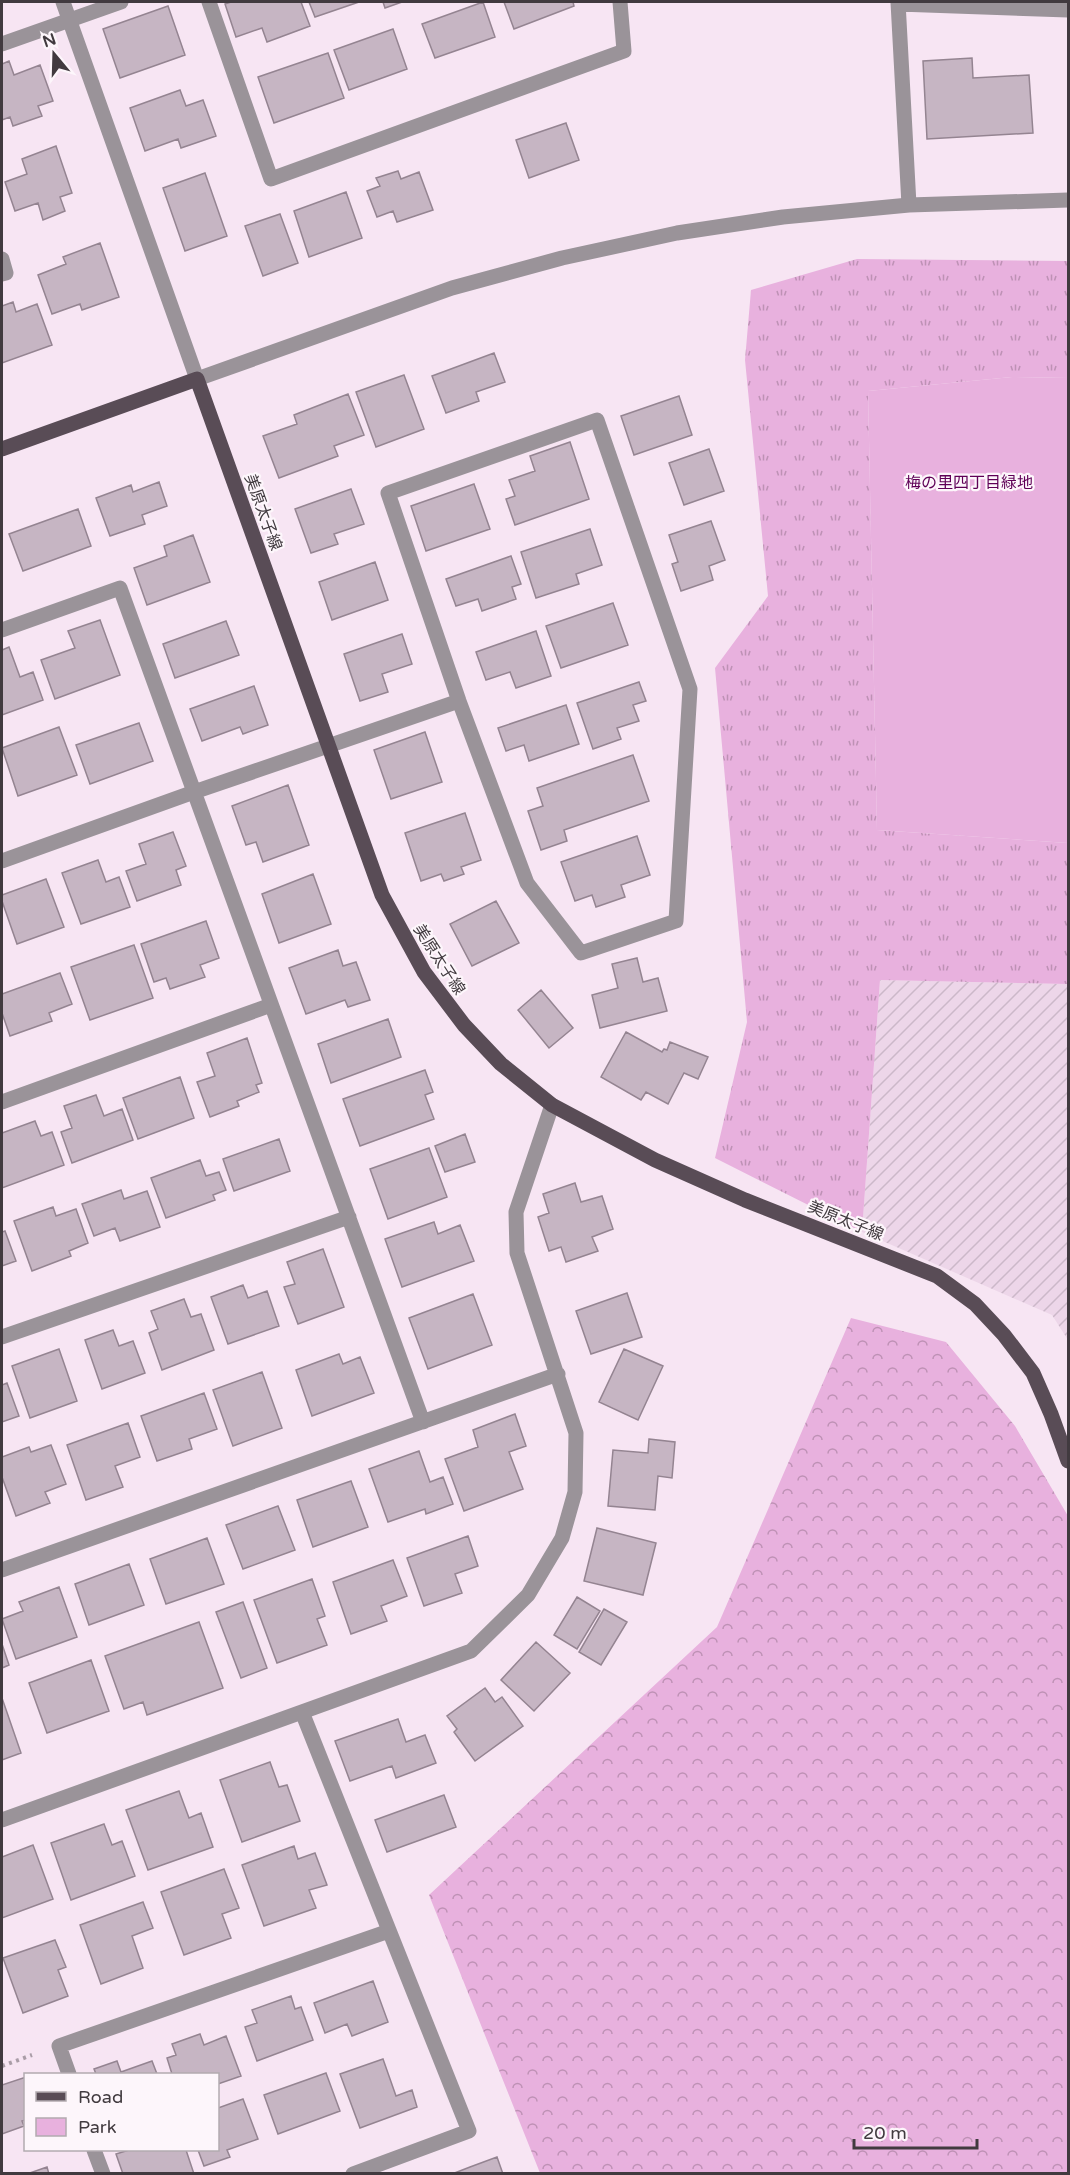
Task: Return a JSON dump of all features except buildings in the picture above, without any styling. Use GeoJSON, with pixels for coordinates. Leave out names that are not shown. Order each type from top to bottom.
{"type":"FeatureCollection","features":[{"type":"Feature","properties":{"kind":"main road"},"geometry":{"type":"LineString","coordinates":[[2,449],[197,379]]}},
{"type":"Feature","properties":{"kind":"main road","name":"美原太子線"},"geometry":{"type":"LineString","coordinates":[[197,379],[382,895],[424,972],[464,1026],[501,1064],[552,1105],[675,1169],[745,1200],[937,1276],[975,1304],[1004,1335],[1033,1373],[1068,1461]]}},
{"type":"Feature","properties":{"kind":"street"},"geometry":{"type":"LineString","coordinates":[[63,2],[197,379],[452,288],[562,258],[677,233],[783,217],[909,205],[1068,200]]}},
{"type":"Feature","properties":{"kind":"street"},"geometry":{"type":"LineString","coordinates":[[2,44],[121,2]]}},
{"type":"Feature","properties":{"kind":"street"},"geometry":{"type":"LineString","coordinates":[[209,2],[271,179],[624,51],[620,2]]}},
{"type":"Feature","properties":{"kind":"street"},"geometry":{"type":"LineString","coordinates":[[909,205],[898,3],[1068,10]]}},
{"type":"Feature","properties":{"kind":"street"},"geometry":{"type":"LineString","coordinates":[[2,259],[6,273],[2,274]]}},
{"type":"Feature","properties":{"kind":"street"},"geometry":{"type":"LineString","coordinates":[[597,420],[690,689],[676,921],[581,953],[527,883],[459,701],[388,493],[597,420]]}},
{"type":"Feature","properties":{"kind":"street"},"geometry":{"type":"LineString","coordinates":[[2,630],[120,588],[423,1422]]}},
{"type":"Feature","properties":{"kind":"street"},"geometry":{"type":"LineString","coordinates":[[2,861],[459,701]]}},
{"type":"Feature","properties":{"kind":"street"},"geometry":{"type":"LineString","coordinates":[[2,1102],[271,1005]]}},
{"type":"Feature","properties":{"kind":"street"},"geometry":{"type":"LineString","coordinates":[[2,1820],[471,1651],[528,1595],[562,1538],[575,1492],[576,1433],[517,1252],[516,1212],[552,1105]]}},
{"type":"Feature","properties":{"kind":"street"},"geometry":{"type":"LineString","coordinates":[[2,1337],[349,1217]]}},
{"type":"Feature","properties":{"kind":"street"},"geometry":{"type":"LineString","coordinates":[[2,1570],[558,1374]]}},
{"type":"Feature","properties":{"kind":"street"},"geometry":{"type":"LineString","coordinates":[[302,1712],[469,2130],[353,2174]]}},
{"type":"Feature","properties":{"kind":"street"},"geometry":{"type":"LineString","coordinates":[[69,2073],[59,2046],[389,1931]]}},
{"type":"Feature","properties":{"kind":"street"},"geometry":{"type":"LineString","coordinates":[[94,2151],[103,2174]]}},
{"type":"Feature","properties":{"kind":"shaded area"},"geometry":{"type":"Polygon","coordinates":[[[880,980],[1068,984],[1068,1340],[1052,1315],[862,1232],[880,980]]]}},
{"type":"Feature","properties":{"kind":"green space"},"geometry":{"type":"Polygon","coordinates":[[[857,259],[1068,261],[1068,378],[1012,377],[868,391],[877,830],[1068,843],[1068,984],[880,980],[862,1232],[715,1158],[747,1022],[715,668],[768,596],[745,360],[751,290],[857,259]]]}},
{"type":"Feature","properties":{"kind":"green space","name":"梅の里四丁目緑地"},"geometry":{"type":"Polygon","coordinates":[[[1012,377],[1068,378],[1068,843],[877,830],[868,391],[1012,377]]]}},
{"type":"Feature","properties":{"kind":"green space"},"geometry":{"type":"Polygon","coordinates":[[[851,1318],[946,1342],[1015,1426],[1068,1516],[1068,2173],[540,2173],[429,1895],[717,1627],[851,1318]]]}}]}
